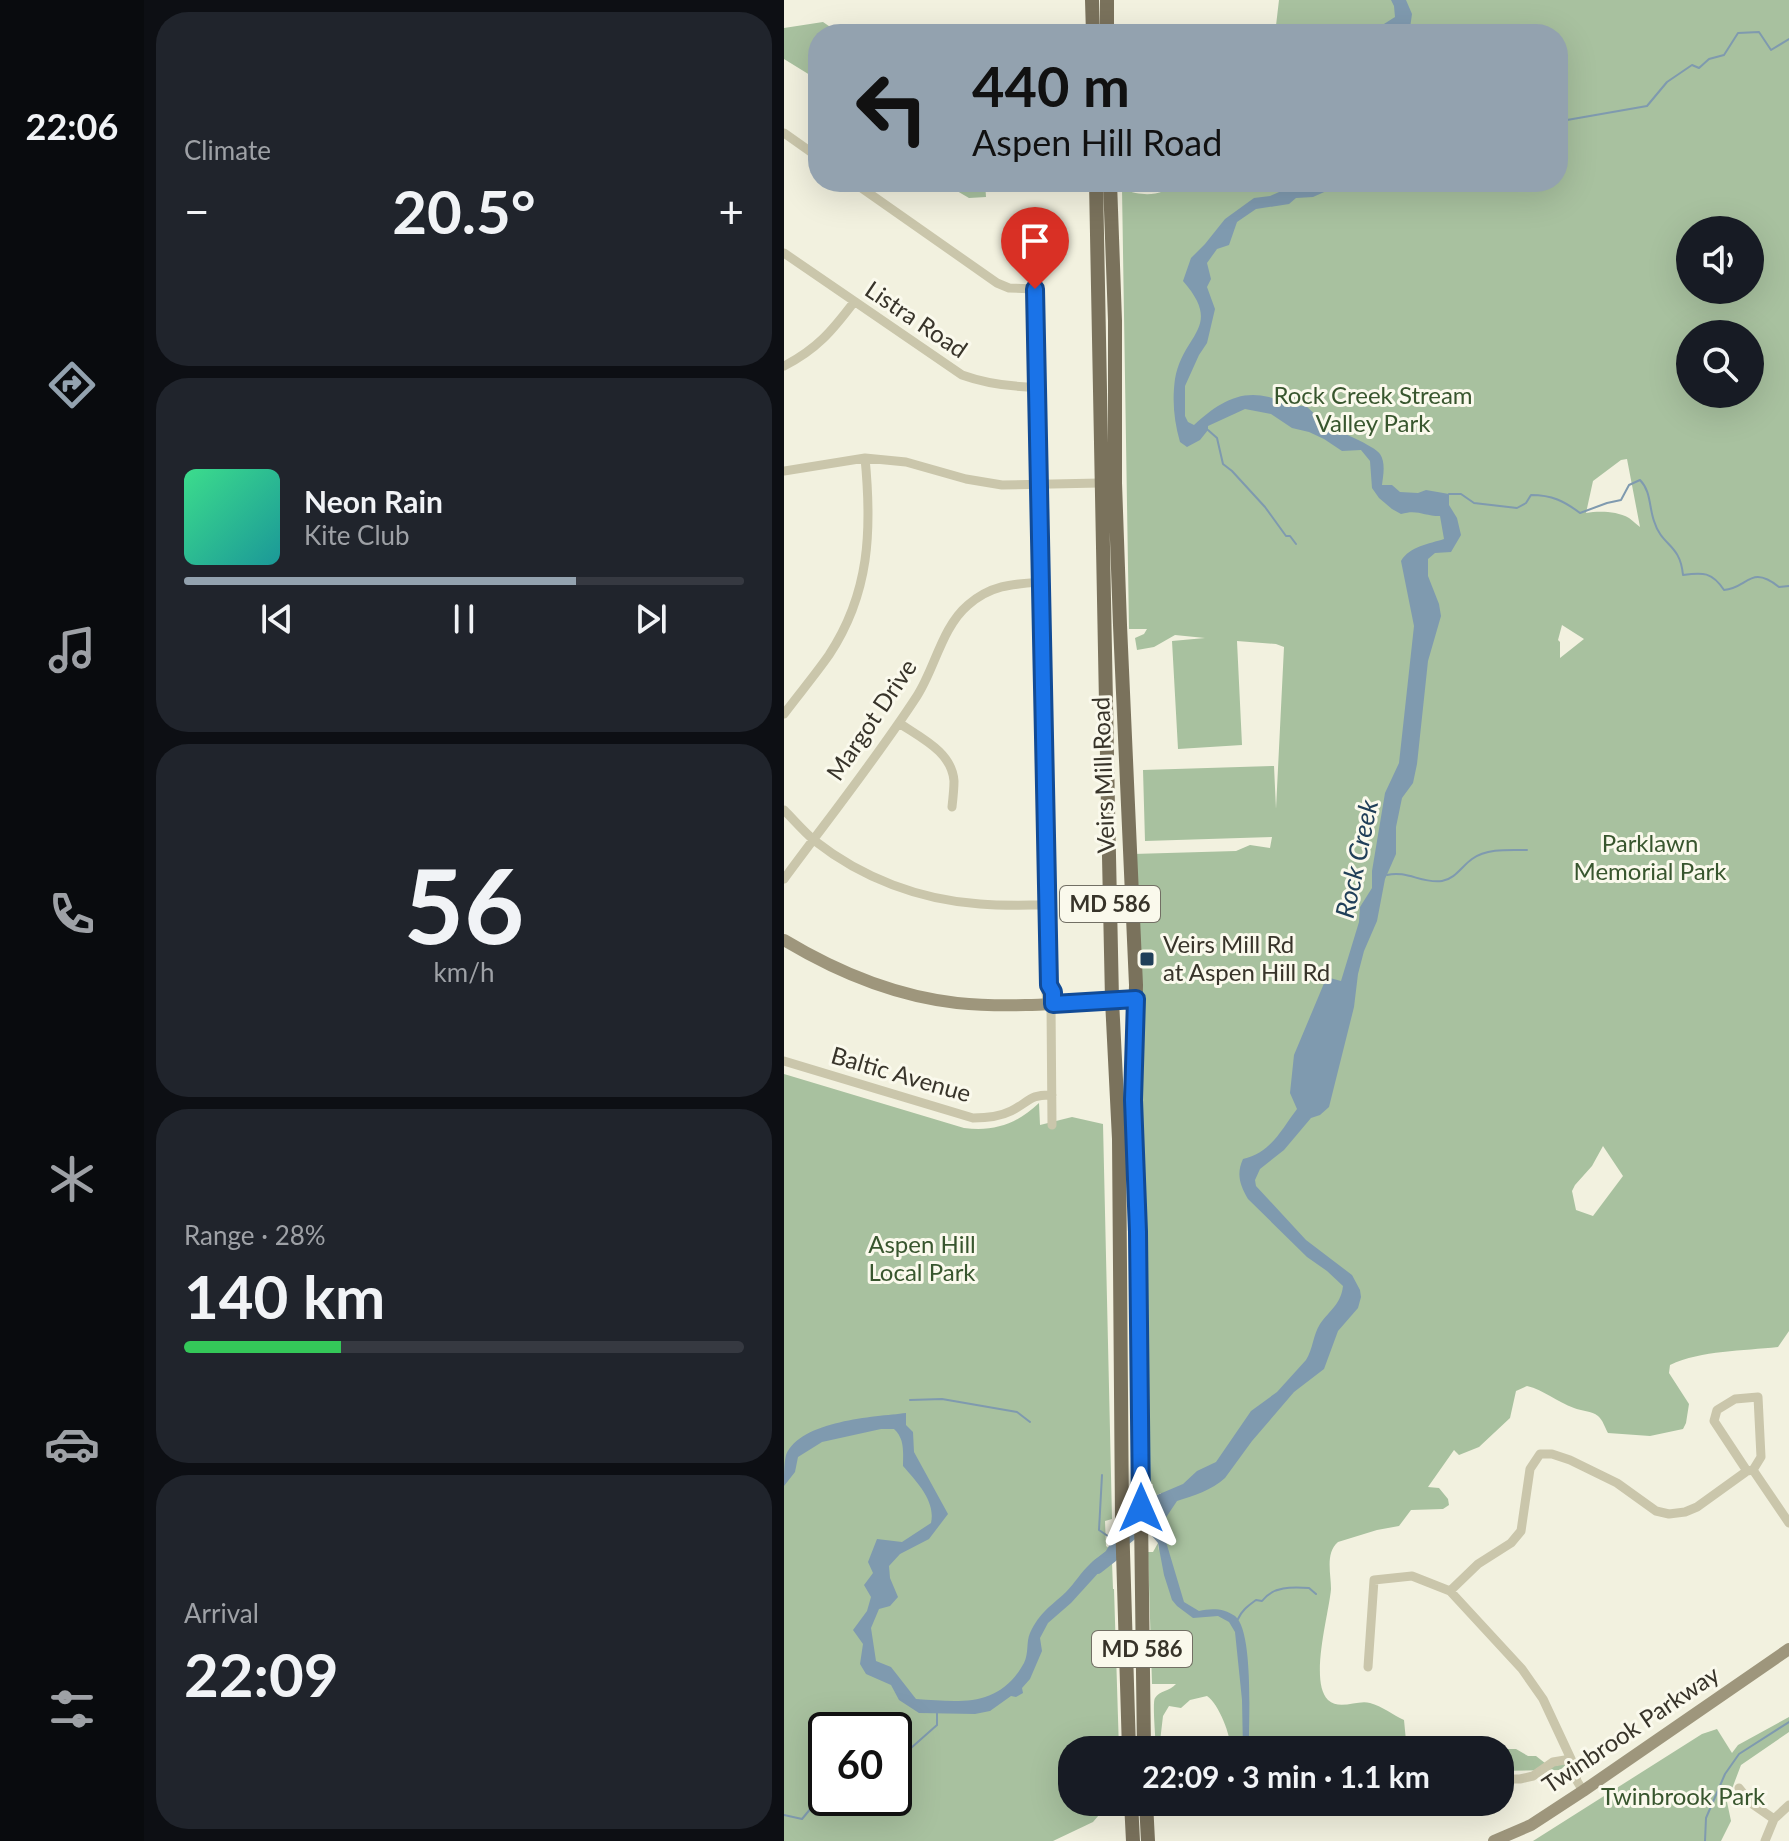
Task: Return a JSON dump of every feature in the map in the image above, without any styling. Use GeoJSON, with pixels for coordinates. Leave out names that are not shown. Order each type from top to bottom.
{"type":"FeatureCollection","features":[{"type":"Feature","properties":{"kind":"main road"},"geometry":{"type":"LineString","coordinates":[[1092,0],[1093,24]]}},
{"type":"Feature","properties":{"kind":"main road"},"geometry":{"type":"LineString","coordinates":[[1107,0],[1107,24]]}},
{"type":"Feature","properties":{"kind":"main road","name":"Veirs Mill Road"},"geometry":{"type":"LineString","coordinates":[[1097,192],[1104,262],[1115,321],[1120,625],[1136,999],[1133,1100],[1138,1234],[1144,1736]]}},
{"type":"Feature","properties":{"kind":"main road","name":"Veirs Mill Road"},"geometry":{"type":"LineString","coordinates":[[1109,192],[1104,262],[1100,483],[1112,1000],[1119,1139],[1122,1519],[1129,1736]]}},
{"type":"Feature","properties":{"kind":"main road"},"geometry":{"type":"LineString","coordinates":[[1100,439],[1115,439]]}},
{"type":"Feature","properties":{"kind":"main road"},"geometry":{"type":"LineString","coordinates":[[1132,1816],[1133,1841]]}},
{"type":"Feature","properties":{"kind":"main road"},"geometry":{"type":"LineString","coordinates":[[1147,1816],[1148,1841]]}},
{"type":"Feature","properties":{"kind":"street"},"geometry":{"type":"LineString","coordinates":[[784,133],[808,150]]}},
{"type":"Feature","properties":{"kind":"street"},"geometry":{"type":"LineString","coordinates":[[867,192],[997,283],[1009,288],[1035,289]]}},
{"type":"Feature","properties":{"kind":"street"},"geometry":{"type":"LineString","coordinates":[[1035,248],[1048,905],[1049,985],[1046,992],[1050,1004],[1052,1125]]}},
{"type":"Feature","properties":{"kind":"street","name":"Listra Road"},"geometry":{"type":"LineString","coordinates":[[784,253],[962,375],[987,383],[1038,387]]}},
{"type":"Feature","properties":{"kind":"street"},"geometry":{"type":"LineString","coordinates":[[784,366],[831,332],[854,302]]}},
{"type":"Feature","properties":{"kind":"street"},"geometry":{"type":"LineString","coordinates":[[784,714],[830,654],[862,579],[869,537],[865,458]]}},
{"type":"Feature","properties":{"kind":"street"},"geometry":{"type":"LineString","coordinates":[[784,471],[865,458],[906,462],[966,479],[1002,485],[1100,483]]}},
{"type":"Feature","properties":{"kind":"street","name":"Margot Drive"},"geometry":{"type":"LineString","coordinates":[[784,879],[899,723],[920,691],[952,625],[964,608],[997,587],[1042,582]]}},
{"type":"Feature","properties":{"kind":"street"},"geometry":{"type":"LineString","coordinates":[[899,723],[948,760],[954,779],[952,807]]}},
{"type":"Feature","properties":{"kind":"street"},"geometry":{"type":"LineString","coordinates":[[784,810],[813,839],[842,860],[892,885],[923,895],[982,905],[1048,905]]}},
{"type":"Feature","properties":{"kind":"street"},"geometry":{"type":"LineString","coordinates":[[784,940],[811,957],[856,977],[900,991],[957,1003],[1050,1004],[1136,999]]}},
{"type":"Feature","properties":{"kind":"street","name":"Baltic Avenue"},"geometry":{"type":"LineString","coordinates":[[784,1061],[973,1118],[988,1118],[1009,1112],[1038,1094],[1052,1095]]}},
{"type":"Feature","properties":{"kind":"street"},"geometry":{"type":"LineString","coordinates":[[1450,1591],[1478,1564],[1511,1543],[1521,1531],[1530,1469],[1540,1454],[1570,1460],[1617,1483],[1656,1511],[1669,1514],[1697,1507],[1750,1471],[1761,1457],[1758,1397],[1735,1399],[1717,1410],[1714,1421],[1750,1471],[1789,1523]]}},
{"type":"Feature","properties":{"kind":"street"},"geometry":{"type":"LineString","coordinates":[[1368,1667],[1374,1580],[1412,1576],[1450,1591],[1522,1669],[1543,1699],[1583,1791]]}},
{"type":"Feature","properties":{"kind":"street","name":"Twinbrook Parkway"},"geometry":{"type":"LineString","coordinates":[[1494,1841],[1531,1825],[1789,1649]]}},
{"type":"Feature","properties":{"kind":"street"},"geometry":{"type":"LineString","coordinates":[[1514,1779],[1533,1776],[1553,1762],[1571,1759]]}},
{"type":"Feature","properties":{"kind":"street"},"geometry":{"type":"LineString","coordinates":[[1739,1788],[1751,1803],[1774,1819]]}},
{"type":"Feature","properties":{"kind":"street"},"geometry":{"type":"LineString","coordinates":[[1765,1841],[1774,1819],[1789,1805]]}},
{"type":"Feature","properties":{"kind":"green space","name":"Rock Creek Stream Valley Park"},"geometry":{"type":"Polygon","coordinates":[[[1279,0],[1789,0],[1789,1331],[1778,1347],[1709,1354],[1670,1365],[1669,1373],[1689,1404],[1683,1429],[1650,1436],[1608,1433],[1596,1414],[1577,1409],[1527,1386],[1516,1391],[1510,1418],[1479,1447],[1459,1455],[1454,1450],[1428,1487],[1439,1488],[1449,1505],[1443,1509],[1411,1510],[1399,1526],[1338,1542],[1330,1558],[1331,1589],[1320,1663],[1323,1691],[1328,1700],[1338,1705],[1365,1702],[1383,1708],[1404,1720],[1406,1736],[1229,1736],[1216,1706],[1207,1696],[1190,1700],[1181,1708],[1169,1706],[1163,1716],[1161,1736],[1155,1736],[1155,1698],[1176,1684],[1152,1684],[1148,1552],[1153,1552],[1158,1543],[1159,1551],[1161,1493],[1153,1497],[1153,1484],[1146,1484],[1133,854],[1236,851],[1250,845],[1270,848],[1272,837],[1145,841],[1143,770],[1274,766],[1276,809],[1284,647],[1237,641],[1242,745],[1178,749],[1172,641],[1205,638],[1175,635],[1154,647],[1137,650],[1135,638],[1147,629],[1129,629],[1122,192],[1568,192],[1568,24],[1276,24],[1279,0]],[[1627,459],[1621,460],[1593,481],[1586,513],[1619,514],[1640,527],[1627,459]],[[1562,625],[1558,640],[1560,658],[1584,639],[1562,625]],[[1603,1146],[1572,1191],[1576,1210],[1593,1216],[1623,1176],[1603,1146]]]}},
{"type":"Feature","properties":{"kind":"green space"},"geometry":{"type":"Polygon","coordinates":[[[808,24],[808,74],[784,59],[784,28],[808,24]]]}},
{"type":"Feature","properties":{"kind":"green space"},"geometry":{"type":"Polygon","coordinates":[[[959,192],[986,192],[986,197],[969,198],[959,192]]]}},
{"type":"Feature","properties":{"kind":"green space","name":"Aspen Hill Local Park"},"geometry":{"type":"Polygon","coordinates":[[[784,1074],[964,1128],[985,1129],[1004,1125],[1039,1103],[1040,1125],[1072,1117],[1103,1124],[1112,1519],[1105,1521],[1106,1546],[1110,1549],[1106,1551],[1108,1565],[1112,1562],[1114,1589],[1119,1736],[1058,1736],[1058,1816],[1098,1816],[1093,1822],[1053,1841],[784,1841],[784,1074]]]}},
{"type":"Feature","properties":{"kind":"green space","name":"Twinbrook Park"},"geometry":{"type":"Polygon","coordinates":[[[1789,1717],[1789,1732],[1741,1765],[1727,1802],[1731,1821],[1721,1841],[1533,1841],[1702,1734],[1717,1729],[1732,1753],[1738,1745],[1789,1717]]]}},
{"type":"Feature","properties":{"kind":"green space","name":"Rock Creek Stream Valley Park"},"geometry":{"type":"Polygon","coordinates":[[[1514,1749],[1528,1756],[1536,1756],[1550,1767],[1568,1763],[1560,1770],[1514,1771],[1514,1749]]]}},
{"type":"Feature","properties":{"kind":"water"},"geometry":{"type":"Polygon","coordinates":[[[1391,0],[1406,0],[1412,14],[1411,24],[1384,24],[1395,17],[1391,0]]]}},
{"type":"Feature","properties":{"kind":"water"},"geometry":{"type":"Polygon","coordinates":[[[1279,192],[1324,192],[1313,197],[1296,198],[1289,204],[1256,209],[1237,222],[1229,245],[1217,249],[1207,263],[1211,279],[1207,287],[1215,309],[1207,343],[1185,386],[1185,416],[1188,422],[1194,425],[1219,405],[1247,395],[1306,406],[1325,423],[1380,454],[1384,465],[1382,485],[1392,485],[1400,492],[1426,490],[1449,494],[1449,505],[1457,518],[1461,535],[1451,552],[1435,553],[1428,559],[1428,576],[1441,616],[1428,661],[1417,764],[1413,783],[1402,798],[1396,827],[1396,854],[1385,879],[1377,921],[1364,951],[1354,1007],[1329,1107],[1311,1118],[1284,1150],[1260,1169],[1255,1180],[1256,1186],[1306,1240],[1352,1275],[1360,1290],[1358,1308],[1338,1331],[1324,1369],[1294,1392],[1225,1478],[1196,1495],[1177,1501],[1161,1525],[1184,1602],[1199,1611],[1226,1611],[1241,1624],[1249,1693],[1249,1736],[1243,1736],[1235,1632],[1229,1622],[1218,1616],[1193,1618],[1172,1600],[1158,1543],[1152,1536],[1149,1502],[1150,1498],[1183,1484],[1197,1471],[1216,1462],[1251,1411],[1277,1392],[1306,1360],[1320,1324],[1342,1292],[1343,1286],[1307,1257],[1248,1199],[1239,1175],[1243,1159],[1268,1146],[1297,1109],[1290,1093],[1294,1055],[1325,981],[1330,978],[1341,981],[1359,922],[1360,907],[1372,888],[1385,793],[1399,763],[1414,626],[1401,561],[1415,549],[1444,539],[1440,516],[1412,512],[1401,514],[1379,498],[1372,488],[1370,461],[1361,450],[1342,451],[1309,432],[1292,428],[1271,414],[1245,409],[1208,426],[1200,440],[1187,447],[1180,442],[1174,411],[1175,379],[1179,364],[1201,321],[1195,297],[1183,281],[1191,258],[1225,219],[1254,198],[1279,192]]]}},
{"type":"Feature","properties":{"kind":"water"},"geometry":{"type":"Polygon","coordinates":[[[906,1413],[906,1425],[913,1432],[914,1452],[948,1514],[929,1539],[900,1554],[889,1566],[898,1597],[890,1606],[879,1609],[871,1628],[876,1661],[891,1667],[916,1699],[963,1701],[991,1695],[1003,1688],[1024,1663],[1029,1636],[1038,1620],[1087,1567],[1110,1549],[1112,1562],[1048,1623],[1040,1638],[1042,1651],[1030,1679],[1022,1688],[1023,1693],[1011,1696],[990,1711],[975,1714],[919,1713],[899,1700],[891,1685],[866,1674],[860,1664],[863,1644],[853,1630],[867,1611],[871,1597],[864,1585],[873,1573],[868,1562],[877,1539],[902,1542],[931,1523],[928,1499],[903,1466],[902,1441],[898,1433],[894,1429],[881,1429],[822,1442],[798,1457],[795,1472],[784,1486],[786,1455],[794,1443],[807,1434],[840,1422],[906,1413]]]}},
{"type":"Feature","properties":{"kind":"waterway"},"geometry":{"type":"LineString","coordinates":[[1568,120],[1647,106],[1667,82],[1692,65],[1699,68],[1709,59],[1724,55],[1738,33],[1759,32],[1771,50],[1789,39]]}},
{"type":"Feature","properties":{"kind":"waterway"},"geometry":{"type":"LineString","coordinates":[[1208,430],[1217,438],[1223,464],[1296,544]]}},
{"type":"Feature","properties":{"kind":"waterway"},"geometry":{"type":"LineString","coordinates":[[1449,494],[1461,494],[1474,503],[1517,508],[1526,503],[1531,495],[1545,496],[1563,502],[1580,513],[1621,500],[1629,485],[1640,480],[1648,494],[1657,529],[1675,551],[1683,575],[1706,575],[1724,590],[1755,577],[1762,577],[1779,587],[1789,586]]}},
{"type":"Feature","properties":{"kind":"waterway"},"geometry":{"type":"LineString","coordinates":[[1387,875],[1401,874],[1442,881],[1485,853],[1527,850]]}},
{"type":"Feature","properties":{"kind":"waterway"},"geometry":{"type":"LineString","coordinates":[[910,1400],[942,1399],[1017,1412],[1030,1422]]}},
{"type":"Feature","properties":{"kind":"waterway"},"geometry":{"type":"LineString","coordinates":[[1102,1475],[1099,1530],[1115,1541]]}},
{"type":"Feature","properties":{"kind":"waterway","name":"Rock Creek"},"geometry":{"type":"LineString","coordinates":[[1097,1567],[1111,1556],[1119,1543],[1164,1507]]}},
{"type":"Feature","properties":{"kind":"waterway"},"geometry":{"type":"LineString","coordinates":[[1238,1619],[1256,1600],[1262,1601],[1277,1590],[1309,1588],[1316,1594]]}},
{"type":"Feature","properties":{"kind":"waterway"},"geometry":{"type":"LineString","coordinates":[[912,1747],[937,1725],[937,1711]]}},
{"type":"Feature","properties":{"kind":"waterway"},"geometry":{"type":"LineString","coordinates":[[1705,1841],[1706,1818],[1725,1774],[1739,1754],[1789,1722]]}},
{"type":"Feature","properties":{"kind":"waterway"},"geometry":{"type":"LineString","coordinates":[[784,1815],[802,1819],[808,1812]]}},
{"type":"Feature","properties":{"kind":"place","name":"Veirs Mill Rd at Aspen Hill Rd"},"geometry":{"type":"Point","coordinates":[1147,959]}},
{"type":"Feature","properties":{"kind":"route"},"geometry":{"type":"LineString","coordinates":[[1035,289],[1049,985],[1053,992],[1053,1004],[1136,999],[1133,1100],[1138,1232],[1141,1508]]}},
{"type":"Feature","properties":{"kind":"park label","name":"Parklawn Memorial Park"},"geometry":{"type":"Point","coordinates":[1650,858]}}]}
